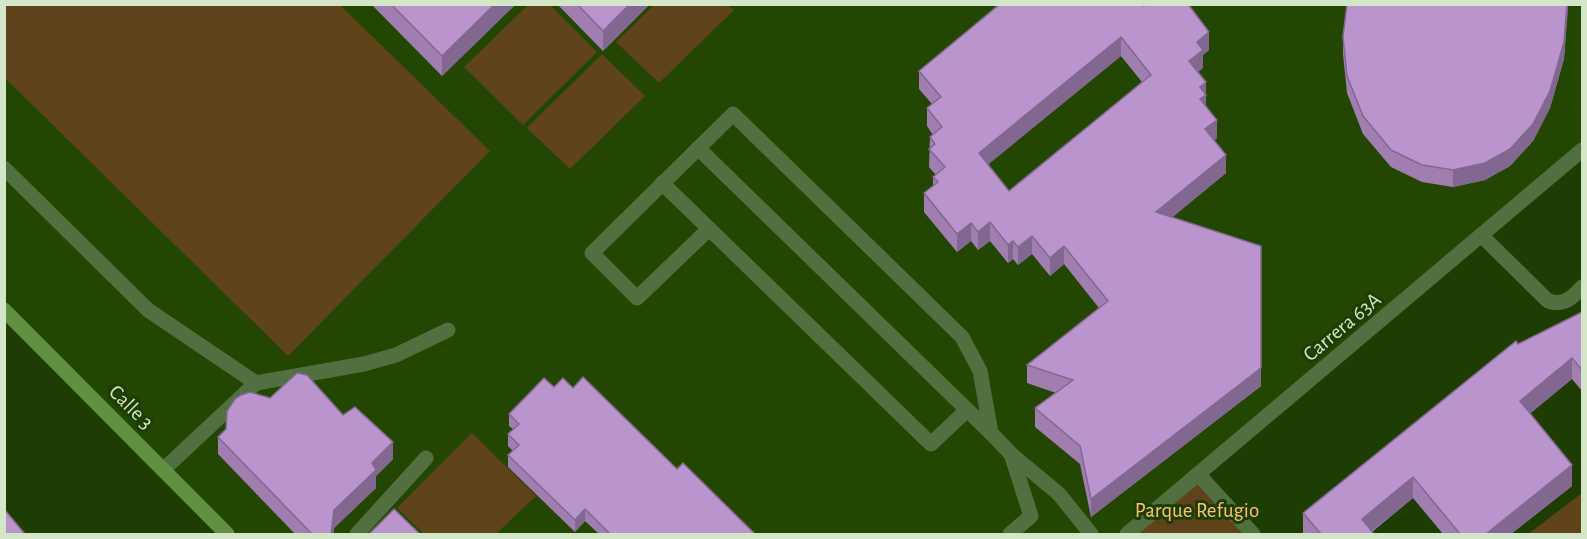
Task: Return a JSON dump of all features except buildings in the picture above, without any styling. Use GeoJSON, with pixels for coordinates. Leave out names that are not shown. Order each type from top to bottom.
{"type":"FeatureCollection","features":[{"type":"Feature","properties":{"kind":"street"},"geometry":{"type":"LineString","coordinates":[[709,229],[637,298],[592,253],[733,114],[962,337],[980,371],[991,433]]}},
{"type":"Feature","properties":{"kind":"street"},"geometry":{"type":"LineString","coordinates":[[698,148],[1011,454],[1059,495],[1091,534]]}},
{"type":"Feature","properties":{"kind":"street","name":"Carrera 63A"},"geometry":{"type":"LineString","coordinates":[[1127,534],[1582,150]]}},
{"type":"Feature","properties":{"kind":"street"},"geometry":{"type":"LineString","coordinates":[[4,168],[148,310],[256,383]]}},
{"type":"Feature","properties":{"kind":"street"},"geometry":{"type":"LineString","coordinates":[[662,183],[931,444],[967,410]]}},
{"type":"Feature","properties":{"kind":"street"},"geometry":{"type":"LineString","coordinates":[[1482,236],[1548,301],[1556,303],[1568,301],[1582,287]]}},
{"type":"Feature","properties":{"kind":"street","name":"Calle 3"},"geometry":{"type":"LineString","coordinates":[[4,310],[227,534]]}},
{"type":"Feature","properties":{"kind":"street"},"geometry":{"type":"LineString","coordinates":[[163,470],[256,383],[364,364],[396,355],[448,330]]}},
{"type":"Feature","properties":{"kind":"street"},"geometry":{"type":"LineString","coordinates":[[1010,534],[1031,516],[1011,454]]}},
{"type":"Feature","properties":{"kind":"street"},"geometry":{"type":"LineString","coordinates":[[357,534],[426,458]]}},
{"type":"Feature","properties":{"kind":"street"},"geometry":{"type":"LineString","coordinates":[[1199,475],[1253,534]]}},
{"type":"Feature","properties":{"kind":"shaded area"},"geometry":{"type":"Polygon","coordinates":[[[4,5],[1582,5],[1582,150],[1127,534],[227,534],[5,310],[4,5]]]}},
{"type":"Feature","properties":{"kind":"green space"},"geometry":{"type":"Polygon","coordinates":[[[6,4],[340,5],[490,151],[288,356],[5,78],[6,4]]]}},
{"type":"Feature","properties":{"kind":"green space"},"geometry":{"type":"Polygon","coordinates":[[[528,5],[550,5],[597,52],[523,125],[464,67],[528,5]]]}},
{"type":"Feature","properties":{"kind":"green space"},"geometry":{"type":"Polygon","coordinates":[[[654,5],[728,5],[734,10],[659,83],[616,42],[654,5]]]}},
{"type":"Feature","properties":{"kind":"green space"},"geometry":{"type":"Polygon","coordinates":[[[602,54],[645,96],[570,169],[527,128],[602,54]]]}},
{"type":"Feature","properties":{"kind":"green space"},"geometry":{"type":"Polygon","coordinates":[[[472,433],[536,496],[496,534],[424,534],[397,508],[472,433]]]}},
{"type":"Feature","properties":{"kind":"green space","name":"Parque Refugio"},"geometry":{"type":"Polygon","coordinates":[[[1199,475],[1253,534],[1127,534],[1199,475]]]}},
{"type":"Feature","properties":{"kind":"green space"},"geometry":{"type":"Polygon","coordinates":[[[1582,493],[1582,534],[1528,534],[1582,493]]]}}]}
